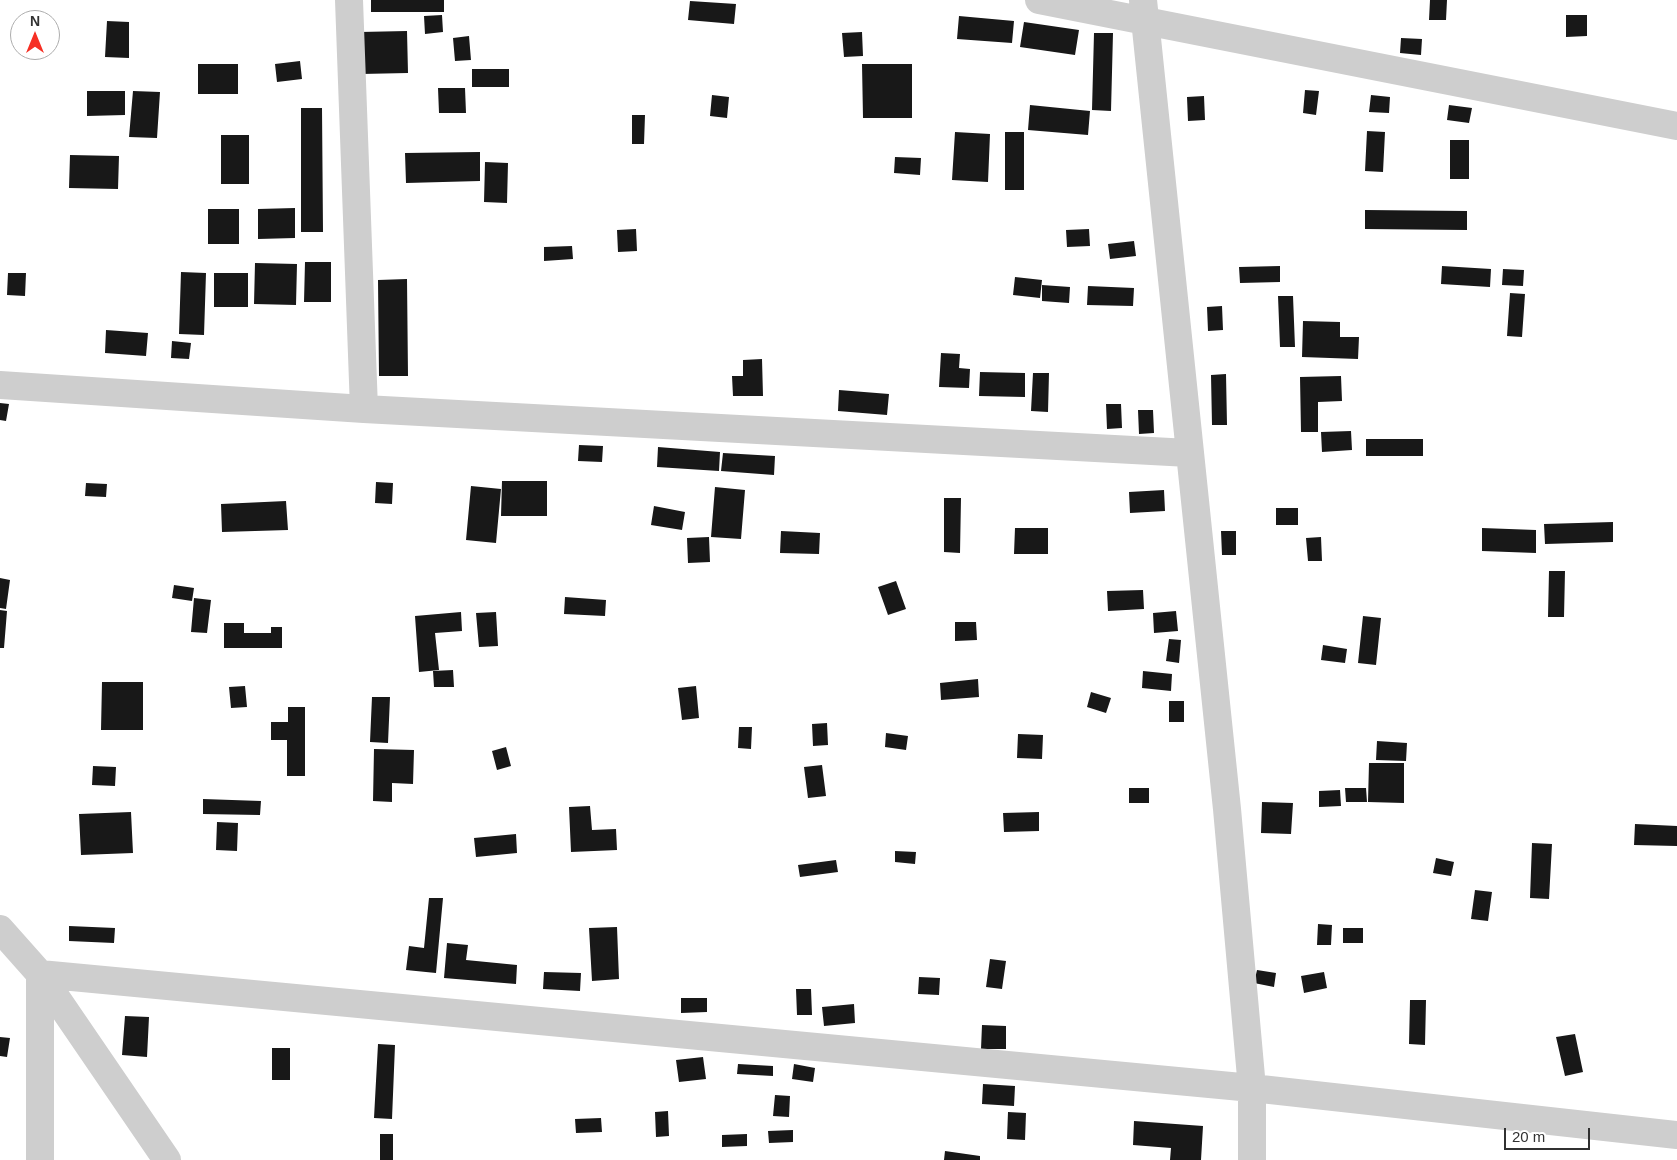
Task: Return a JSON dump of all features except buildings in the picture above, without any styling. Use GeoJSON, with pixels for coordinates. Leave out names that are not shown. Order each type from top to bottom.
{"type":"FeatureCollection","features":[{"type":"Feature","properties":{"kind":"street"},"geometry":{"type":"LineString","coordinates":[[349,0],[364,409]]}},
{"type":"Feature","properties":{"kind":"street"},"geometry":{"type":"LineString","coordinates":[[1039,0],[1144,10],[1677,126]]}},
{"type":"Feature","properties":{"kind":"street"},"geometry":{"type":"LineString","coordinates":[[1144,10],[1226,809],[1252,1088],[1252,1160]]}},
{"type":"Feature","properties":{"kind":"street"},"geometry":{"type":"LineString","coordinates":[[0,385],[364,409],[1189,454]]}},
{"type":"Feature","properties":{"kind":"street"},"geometry":{"type":"LineString","coordinates":[[0,929],[40,974],[167,1160]]}},
{"type":"Feature","properties":{"kind":"street"},"geometry":{"type":"LineString","coordinates":[[40,974],[1252,1088],[1677,1135]]}},
{"type":"Feature","properties":{"kind":"street"},"geometry":{"type":"LineString","coordinates":[[40,974],[40,1160]]}}]}
